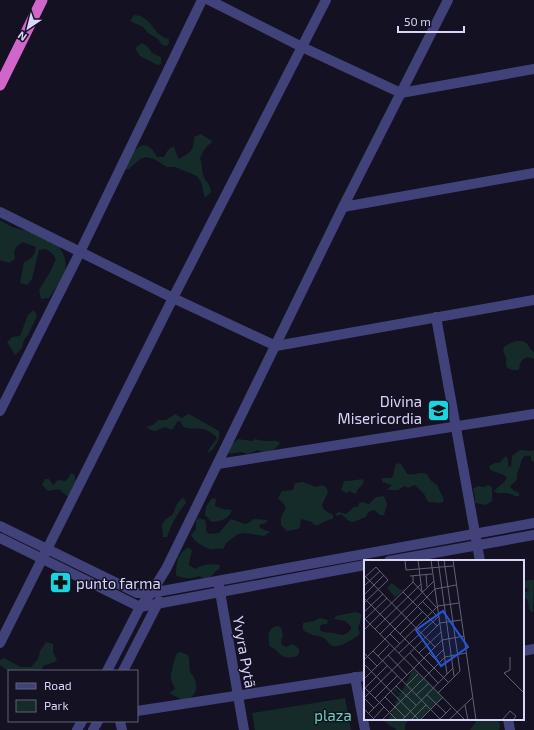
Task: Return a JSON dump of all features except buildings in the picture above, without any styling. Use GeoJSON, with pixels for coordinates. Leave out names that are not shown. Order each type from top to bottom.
{"type":"FeatureCollection","features":[{"type":"Feature","properties":{"kind":"highway"},"geometry":{"type":"LineString","coordinates":[[0,85],[42,0]]}},
{"type":"Feature","properties":{"kind":"street"},"geometry":{"type":"LineString","coordinates":[[0,411],[80,252],[202,0]]}},
{"type":"Feature","properties":{"kind":"street"},"geometry":{"type":"LineString","coordinates":[[209,0],[302,47],[401,93],[534,69]]}},
{"type":"Feature","properties":{"kind":"street"},"geometry":{"type":"LineString","coordinates":[[0,643],[41,559],[48,550],[173,298],[326,0]]}},
{"type":"Feature","properties":{"kind":"street"},"geometry":{"type":"LineString","coordinates":[[108,670],[140,607],[166,569],[343,207],[448,0]]}},
{"type":"Feature","properties":{"kind":"street"},"geometry":{"type":"LineString","coordinates":[[343,207],[534,173]]}},
{"type":"Feature","properties":{"kind":"street"},"geometry":{"type":"LineString","coordinates":[[0,212],[173,298],[276,346],[534,300]]}},
{"type":"Feature","properties":{"kind":"street"},"geometry":{"type":"LineString","coordinates":[[436,318],[480,560]]}},
{"type":"Feature","properties":{"kind":"street"},"geometry":{"type":"LineString","coordinates":[[218,464],[534,414]]}},
{"type":"Feature","properties":{"kind":"street"},"geometry":{"type":"LineString","coordinates":[[0,526],[137,593],[151,593],[534,523]]}},
{"type":"Feature","properties":{"kind":"street"},"geometry":{"type":"LineString","coordinates":[[394,560],[534,535]]}},
{"type":"Feature","properties":{"kind":"street"},"geometry":{"type":"LineString","coordinates":[[0,538],[140,607],[364,565]]}},
{"type":"Feature","properties":{"kind":"street"},"geometry":{"type":"LineString","coordinates":[[124,670],[165,590],[166,569]]}},
{"type":"Feature","properties":{"kind":"street","name":"Yvyra Pytã"},"geometry":{"type":"LineString","coordinates":[[219,580],[219,592],[244,730]]}},
{"type":"Feature","properties":{"kind":"street"},"geometry":{"type":"LineString","coordinates":[[524,651],[534,649]]}},
{"type":"Feature","properties":{"kind":"street"},"geometry":{"type":"LineString","coordinates":[[138,711],[360,677],[364,719]]}},
{"type":"Feature","properties":{"kind":"street"},"geometry":{"type":"LineString","coordinates":[[364,720],[365,730]]}},
{"type":"Feature","properties":{"kind":"street"},"geometry":{"type":"LineString","coordinates":[[508,720],[510,730]]}},
{"type":"Feature","properties":{"kind":"green space"},"geometry":{"type":"Polygon","coordinates":[[[134,15],[143,17],[161,36],[169,39],[167,46],[162,45],[158,39],[148,33],[143,27],[130,21],[134,15]]]}},
{"type":"Feature","properties":{"kind":"green space"},"geometry":{"type":"Polygon","coordinates":[[[142,43],[148,47],[152,53],[161,57],[161,64],[157,65],[140,56],[135,48],[142,43]]]}},
{"type":"Feature","properties":{"kind":"green space"},"geometry":{"type":"Polygon","coordinates":[[[201,134],[213,142],[208,145],[202,153],[200,159],[204,177],[211,192],[205,198],[201,182],[197,176],[175,167],[167,167],[154,159],[146,157],[140,159],[129,169],[122,170],[137,148],[147,146],[152,149],[157,157],[164,157],[168,150],[174,146],[179,159],[191,151],[194,137],[201,134]]]}},
{"type":"Feature","properties":{"kind":"green space"},"geometry":{"type":"Polygon","coordinates":[[[0,220],[14,227],[44,235],[55,243],[63,253],[66,265],[65,272],[49,298],[41,299],[39,290],[56,259],[52,253],[46,249],[39,250],[32,279],[27,285],[20,283],[24,262],[33,256],[36,247],[23,242],[15,249],[15,259],[9,263],[0,260],[0,220]]]}},
{"type":"Feature","properties":{"kind":"green space"},"geometry":{"type":"Polygon","coordinates":[[[34,310],[37,316],[24,340],[22,348],[15,355],[7,342],[12,337],[20,336],[28,315],[34,310]]]}},
{"type":"Feature","properties":{"kind":"green space"},"geometry":{"type":"Polygon","coordinates":[[[517,341],[526,343],[534,352],[534,359],[523,359],[519,370],[507,367],[503,350],[505,346],[517,341]]]}},
{"type":"Feature","properties":{"kind":"green space"},"geometry":{"type":"Polygon","coordinates":[[[175,414],[182,418],[188,414],[191,415],[219,431],[218,440],[213,449],[208,453],[209,449],[217,438],[211,432],[184,427],[181,422],[178,421],[172,430],[165,427],[154,431],[146,427],[153,425],[158,420],[166,420],[175,414]]]}},
{"type":"Feature","properties":{"kind":"green space"},"geometry":{"type":"Polygon","coordinates":[[[238,439],[252,441],[255,439],[280,443],[276,448],[268,452],[258,450],[248,454],[241,452],[227,453],[232,444],[238,439]]]}},
{"type":"Feature","properties":{"kind":"green space"},"geometry":{"type":"Polygon","coordinates":[[[521,450],[534,450],[534,462],[531,460],[531,456],[526,456],[522,459],[517,474],[517,479],[510,487],[519,493],[519,496],[508,493],[497,493],[494,491],[507,478],[504,475],[490,470],[489,466],[499,463],[506,456],[508,459],[508,466],[511,467],[512,456],[521,450]]]}},
{"type":"Feature","properties":{"kind":"green space"},"geometry":{"type":"Polygon","coordinates":[[[397,463],[401,464],[407,474],[422,473],[428,475],[438,486],[444,501],[441,503],[428,502],[424,494],[415,485],[408,488],[405,486],[398,490],[387,490],[392,485],[382,482],[382,478],[393,477],[397,463]]]}},
{"type":"Feature","properties":{"kind":"green space"},"geometry":{"type":"Polygon","coordinates":[[[71,472],[71,474],[74,474],[76,482],[70,495],[67,496],[59,489],[48,491],[42,485],[45,479],[49,479],[53,485],[58,480],[65,481],[68,479],[71,472]]]}},
{"type":"Feature","properties":{"kind":"green space"},"geometry":{"type":"Polygon","coordinates":[[[362,479],[364,481],[363,484],[358,489],[356,494],[348,491],[348,493],[346,493],[341,490],[344,481],[362,479]]]}},
{"type":"Feature","properties":{"kind":"green space"},"geometry":{"type":"Polygon","coordinates":[[[303,482],[316,487],[323,485],[326,488],[328,492],[322,506],[324,510],[333,515],[333,519],[327,520],[318,525],[314,525],[312,522],[301,519],[300,527],[298,529],[287,531],[281,525],[281,518],[286,507],[278,498],[282,491],[293,490],[295,483],[303,482]]]}},
{"type":"Feature","properties":{"kind":"green space"},"geometry":{"type":"Polygon","coordinates":[[[488,485],[492,488],[492,501],[486,505],[475,503],[473,489],[477,486],[484,487],[488,485]]]}},
{"type":"Feature","properties":{"kind":"green space"},"geometry":{"type":"Polygon","coordinates":[[[384,496],[387,504],[384,515],[380,515],[374,510],[369,512],[366,517],[353,522],[349,521],[341,514],[338,516],[335,514],[339,512],[346,514],[354,507],[358,507],[359,503],[362,502],[369,504],[376,497],[384,496]]]}},
{"type":"Feature","properties":{"kind":"green space"},"geometry":{"type":"Polygon","coordinates":[[[182,498],[185,499],[186,503],[180,510],[167,537],[163,537],[162,525],[166,519],[173,514],[177,504],[182,498]]]}},
{"type":"Feature","properties":{"kind":"green space"},"geometry":{"type":"Polygon","coordinates":[[[212,498],[216,499],[215,506],[222,509],[232,510],[229,516],[212,522],[205,515],[206,507],[212,498]]]}},
{"type":"Feature","properties":{"kind":"green space"},"geometry":{"type":"Polygon","coordinates":[[[198,518],[205,520],[206,531],[209,534],[219,533],[231,519],[245,524],[254,519],[268,520],[266,523],[259,525],[260,528],[270,532],[264,536],[245,533],[238,534],[226,543],[223,549],[210,549],[199,544],[191,535],[196,529],[196,521],[198,518]]]}},
{"type":"Feature","properties":{"kind":"green space"},"geometry":{"type":"Polygon","coordinates":[[[187,548],[190,548],[192,551],[189,565],[195,569],[204,565],[213,564],[220,565],[219,569],[207,579],[199,576],[194,578],[185,578],[176,575],[179,557],[187,548]]]}},
{"type":"Feature","properties":{"kind":"green space"},"geometry":{"type":"Polygon","coordinates":[[[534,580],[533,612],[530,611],[527,599],[524,598],[524,591],[526,592],[529,589],[525,588],[524,586],[525,581],[534,580]]]}},
{"type":"Feature","properties":{"kind":"green space"},"geometry":{"type":"Polygon","coordinates":[[[355,612],[362,615],[358,629],[360,633],[352,640],[339,646],[331,645],[324,638],[303,630],[303,623],[320,618],[328,620],[327,624],[320,626],[320,630],[323,632],[341,635],[345,634],[349,632],[351,626],[345,621],[334,619],[336,616],[355,612]]]}},
{"type":"Feature","properties":{"kind":"green space"},"geometry":{"type":"Polygon","coordinates":[[[278,626],[281,628],[283,635],[281,642],[282,645],[286,647],[293,644],[299,649],[297,656],[283,656],[274,648],[270,647],[268,637],[270,631],[274,627],[278,626]]]}},
{"type":"Feature","properties":{"kind":"green space"},"geometry":{"type":"Polygon","coordinates":[[[46,642],[53,644],[53,652],[57,661],[43,666],[41,670],[8,670],[8,671],[0,665],[0,660],[4,658],[21,667],[31,667],[38,659],[40,651],[46,642]]]}},
{"type":"Feature","properties":{"kind":"green space"},"geometry":{"type":"Polygon","coordinates":[[[181,652],[188,655],[190,671],[196,681],[196,691],[192,697],[185,701],[169,693],[175,689],[171,679],[171,674],[177,653],[181,652]]]}},
{"type":"Feature","properties":{"kind":"green space","name":"plaza"},"geometry":{"type":"Polygon","coordinates":[[[345,698],[351,730],[255,730],[252,713],[345,698]]]}},
{"type":"Feature","properties":{"kind":"green space"},"geometry":{"type":"Polygon","coordinates":[[[408,720],[405,725],[405,730],[396,730],[384,721],[408,720]]]}},
{"type":"Feature","properties":{"kind":"green space"},"geometry":{"type":"Polygon","coordinates":[[[477,720],[497,720],[500,724],[499,730],[470,730],[477,720]]]}},
{"type":"Feature","properties":{"kind":"place","name":"Divina Misericordia"},"geometry":{"type":"Point","coordinates":[438,410]}},
{"type":"Feature","properties":{"kind":"place","name":"punto farma"},"geometry":{"type":"Point","coordinates":[60,583]}}]}
